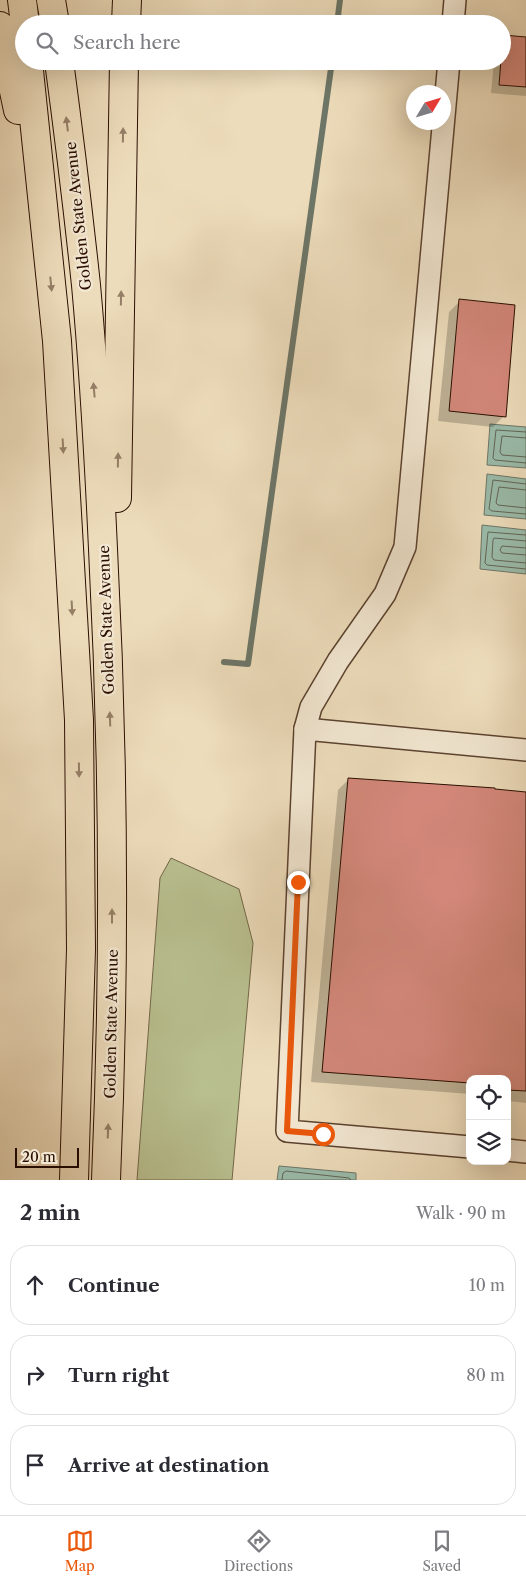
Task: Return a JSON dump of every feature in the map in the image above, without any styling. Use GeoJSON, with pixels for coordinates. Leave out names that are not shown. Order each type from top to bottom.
{"type":"FeatureCollection","features":[{"type":"Feature","properties":{"kind":"highway"},"geometry":{"type":"LineString","coordinates":[[22,0],[23,15]]}},
{"type":"Feature","properties":{"kind":"highway"},"geometry":{"type":"LineString","coordinates":[[52,0],[53,15]]}},
{"type":"Feature","properties":{"kind":"highway"},"geometry":{"type":"LineString","coordinates":[[126,15],[127,0]]}},
{"type":"Feature","properties":{"kind":"highway"},"geometry":{"type":"LineString","coordinates":[[0,26],[47,243]]}},
{"type":"Feature","properties":{"kind":"highway","name":"Golden State Avenue"},"geometry":{"type":"LineString","coordinates":[[29,70],[57,341],[79,720],[81,949],[74,1180]]}},
{"type":"Feature","properties":{"kind":"highway","name":"Golden State Avenue"},"geometry":{"type":"LineString","coordinates":[[60,70],[86,285],[97,418],[107,631],[112,785],[112,931],[111,1073],[106,1180]]}},
{"type":"Feature","properties":{"kind":"highway"},"geometry":{"type":"LineString","coordinates":[[107,631],[117,508],[124,70]]}},
{"type":"Feature","properties":{"kind":"lane"},"geometry":{"type":"LineString","coordinates":[[454,15],[455,0]]}},
{"type":"Feature","properties":{"kind":"lane"},"geometry":{"type":"LineString","coordinates":[[448,70],[405,547],[385,594],[338,661],[311,707],[305,730],[287,1131],[466,1147]]}},
{"type":"Feature","properties":{"kind":"lane"},"geometry":{"type":"LineString","coordinates":[[305,730],[526,750]]}},
{"type":"Feature","properties":{"kind":"lane"},"geometry":{"type":"LineString","coordinates":[[511,1150],[526,1152]]}},
{"type":"Feature","properties":{"kind":"shaded area"},"geometry":{"type":"Polygon","coordinates":[[[171,858],[239,889],[253,943],[232,1180],[137,1180],[160,878],[171,858]]]}},
{"type":"Feature","properties":{"kind":"water"},"geometry":{"type":"Polygon","coordinates":[[[490,424],[526,427],[526,468],[487,465],[490,424]]]}},
{"type":"Feature","properties":{"kind":"water"},"geometry":{"type":"Polygon","coordinates":[[[487,474],[526,479],[526,519],[484,515],[487,474]]]}},
{"type":"Feature","properties":{"kind":"water"},"geometry":{"type":"Polygon","coordinates":[[[482,525],[526,530],[526,574],[480,569],[482,525]]]}},
{"type":"Feature","properties":{"kind":"water"},"geometry":{"type":"Polygon","coordinates":[[[279,1166],[356,1173],[356,1180],[277,1180],[279,1166]]]}},
{"type":"Feature","properties":{"kind":"building"},"geometry":{"type":"Polygon","coordinates":[[[511,36],[526,37],[526,87],[499,85],[500,70],[511,70],[511,36]]]}},
{"type":"Feature","properties":{"kind":"building"},"geometry":{"type":"Polygon","coordinates":[[[459,299],[515,305],[506,417],[449,411],[459,299]]]}},
{"type":"Feature","properties":{"kind":"building"},"geometry":{"type":"Polygon","coordinates":[[[348,778],[495,788],[526,792],[526,1091],[511,1090],[511,1075],[466,1075],[466,1083],[322,1072],[348,778]]]}},
{"type":"Feature","properties":{"kind":"waterway"},"geometry":{"type":"LineString","coordinates":[[338,15],[340,0]]}},
{"type":"Feature","properties":{"kind":"waterway"},"geometry":{"type":"LineString","coordinates":[[224,662],[248,664],[331,70]]}},
{"type":"Feature","properties":{"kind":"route"},"geometry":{"type":"LineString","coordinates":[[298,882],[287,1131],[323,1134]]}}]}
